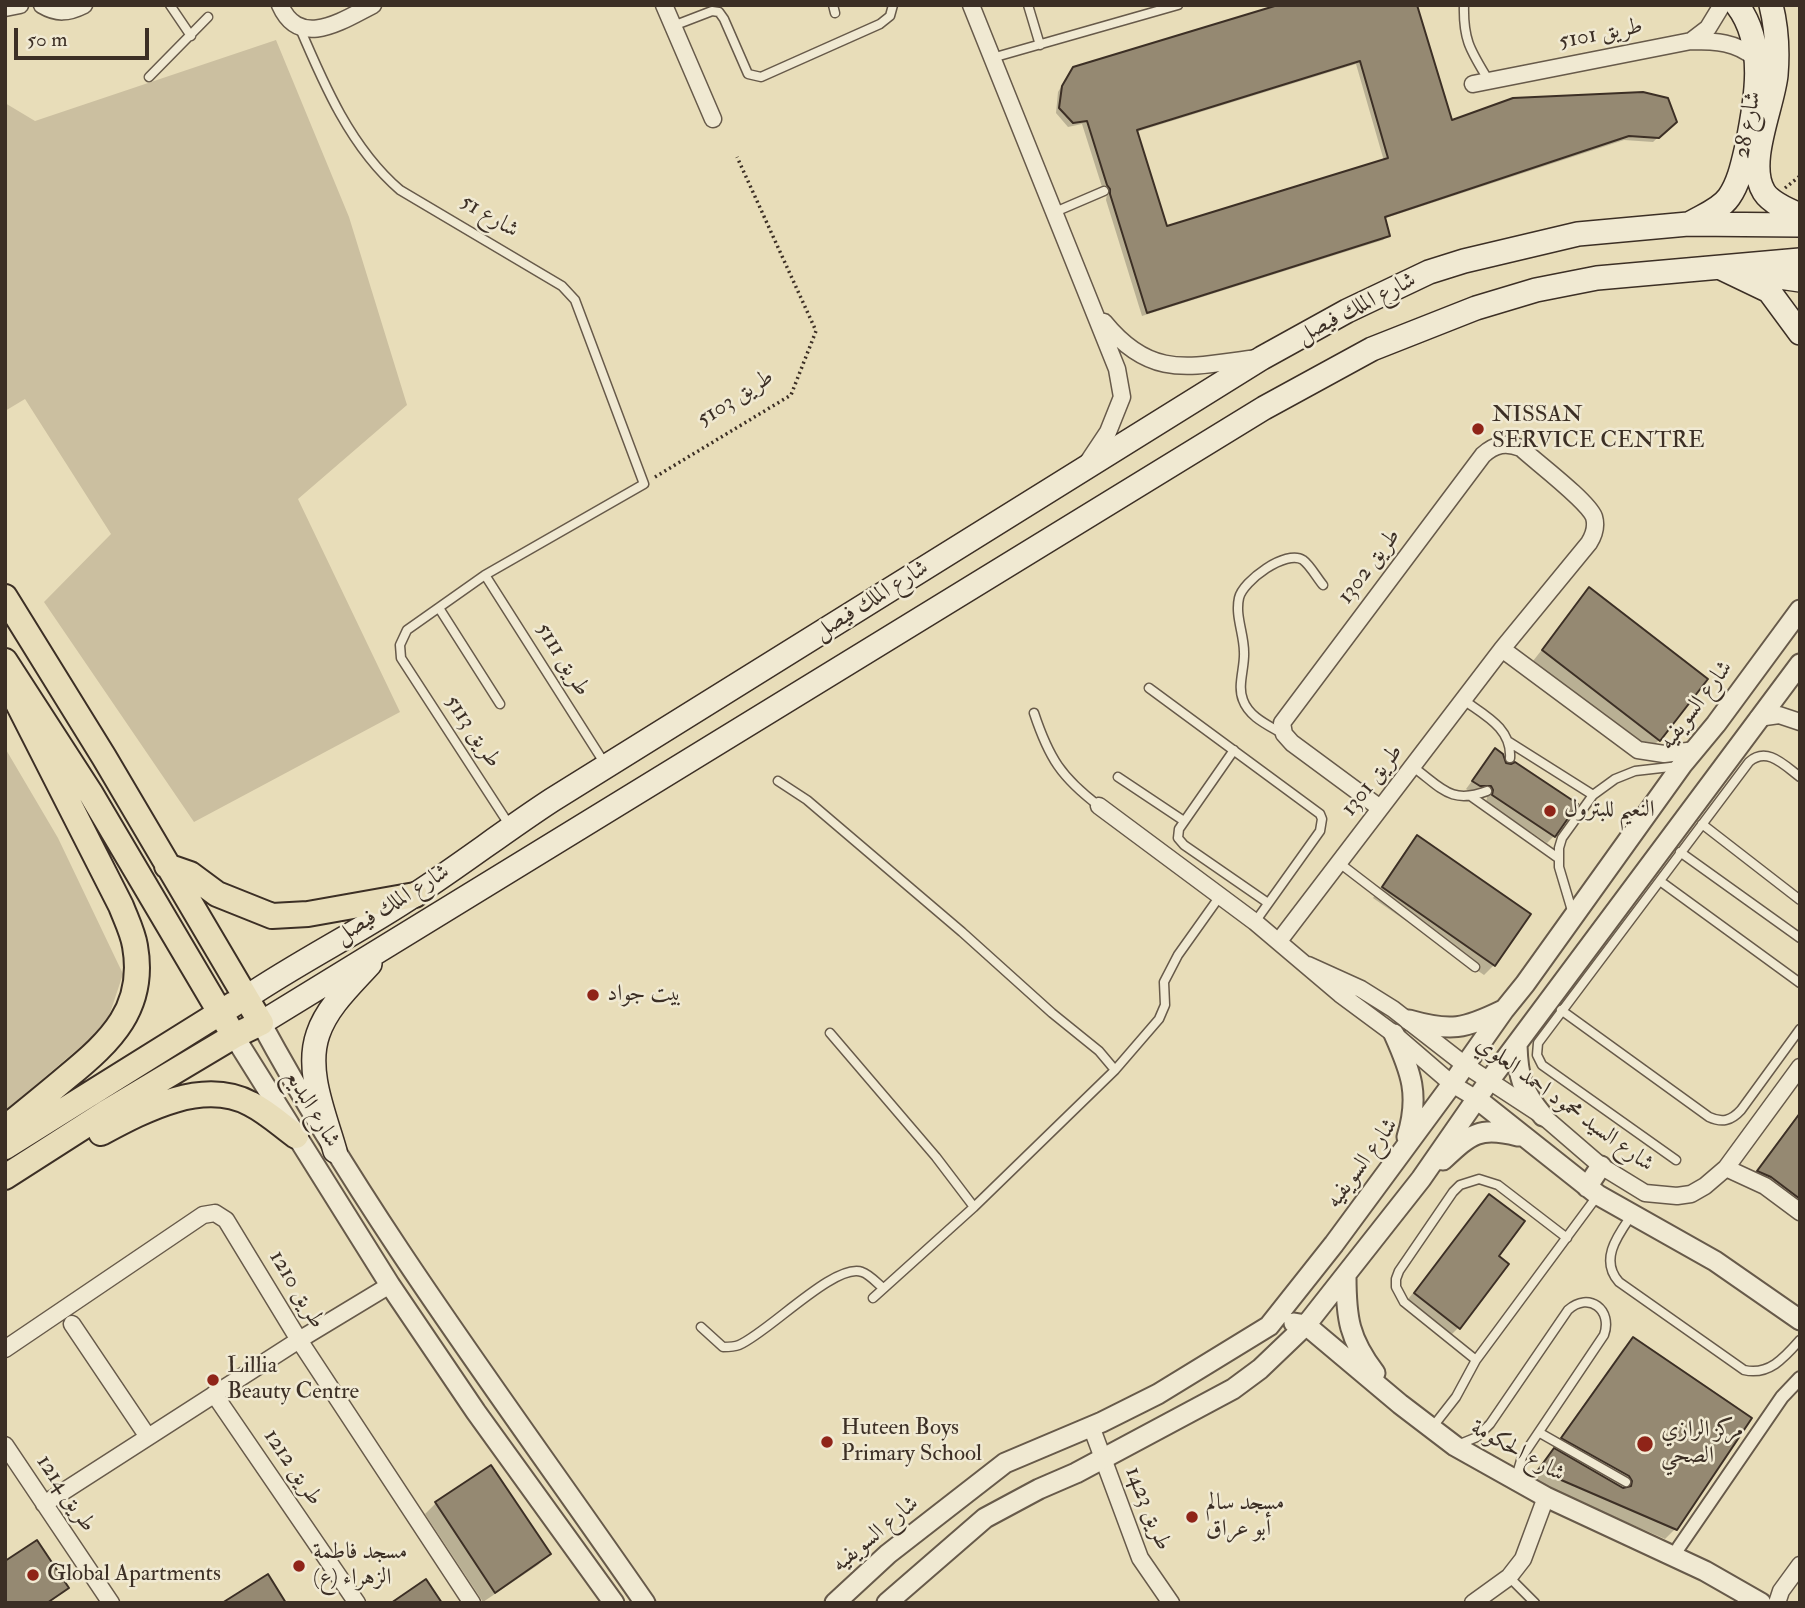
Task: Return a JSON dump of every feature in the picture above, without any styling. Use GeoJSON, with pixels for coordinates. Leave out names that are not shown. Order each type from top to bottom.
{"type":"FeatureCollection","features":[{"type":"Feature","properties":{"kind":"main road","name":"شارع 28"},"geometry":{"type":"LineString","coordinates":[[1688,224],[1724,204],[1732,194],[1742,166],[1757,87],[1750,29],[1737,5]]}},
{"type":"Feature","properties":{"kind":"main road","name":"شارع 28"},"geometry":{"type":"LineString","coordinates":[[1771,5],[1778,30],[1776,77],[1756,165],[1764,192],[1784,208],[1800,215]]}},
{"type":"Feature","properties":{"kind":"main road","name":"شارع الملك فيصل"},"geometry":{"type":"LineString","coordinates":[[5,1147],[289,969],[415,895],[510,827],[1262,358],[1347,311],[1441,268],[1578,234],[1688,224],[1800,225]]}},
{"type":"Feature","properties":{"kind":"main road","name":"شارع الملك فيصل"},"geometry":{"type":"LineString","coordinates":[[5,1177],[105,1114],[234,1036],[261,1023],[636,795],[1264,408],[1372,349],[1476,308],[1536,290],[1597,278],[1800,260]]}},
{"type":"Feature","properties":{"kind":"main road"},"geometry":{"type":"LineString","coordinates":[[1721,268],[1800,280]]}},
{"type":"Feature","properties":{"kind":"main road"},"geometry":{"type":"LineString","coordinates":[[1721,268],[1769,291],[1800,333]]}},
{"type":"Feature","properties":{"kind":"main road","name":"شارع البديع"},"geometry":{"type":"LineString","coordinates":[[5,597],[104,757],[261,1023]]}},
{"type":"Feature","properties":{"kind":"main road","name":"شارع البديع"},"geometry":{"type":"LineString","coordinates":[[5,661],[91,794],[234,1036]]}},
{"type":"Feature","properties":{"kind":"main road"},"geometry":{"type":"LineString","coordinates":[[5,678],[121,906],[135,945],[136,977],[128,1012],[116,1032],[97,1052],[5,1128]]}},
{"type":"Feature","properties":{"kind":"main road"},"geometry":{"type":"LineString","coordinates":[[167,866],[190,874],[216,894],[272,916],[308,914],[415,895]]}},
{"type":"Feature","properties":{"kind":"main road"},"geometry":{"type":"LineString","coordinates":[[335,1150],[314,1068],[318,1034],[335,1004],[388,945]]}},
{"type":"Feature","properties":{"kind":"main road"},"geometry":{"type":"LineString","coordinates":[[5,1185],[124,1121],[177,1099],[221,1095],[250,1103],[296,1136]]}},
{"type":"Feature","properties":{"kind":"street"},"geometry":{"type":"LineString","coordinates":[[5,8],[20,5]]}},
{"type":"Feature","properties":{"kind":"street"},"geometry":{"type":"LineString","coordinates":[[42,5],[54,12],[66,12],[84,5]]}},
{"type":"Feature","properties":{"kind":"street","name":"شارع 51"},"geometry":{"type":"LineString","coordinates":[[280,5],[284,16],[299,26]]}},
{"type":"Feature","properties":{"kind":"street"},"geometry":{"type":"LineString","coordinates":[[299,26],[327,29],[373,5]]}},
{"type":"Feature","properties":{"kind":"street"},"geometry":{"type":"LineString","coordinates":[[664,5],[713,119]]}},
{"type":"Feature","properties":{"kind":"street"},"geometry":{"type":"LineString","coordinates":[[971,5],[1116,369],[1122,397],[1108,432],[1080,472]]}},
{"type":"Feature","properties":{"kind":"street"},"geometry":{"type":"LineString","coordinates":[[1691,40],[1709,28],[1721,5]]}},
{"type":"Feature","properties":{"kind":"street","name":"طريق 5101"},"geometry":{"type":"LineString","coordinates":[[1481,82],[1691,40],[1726,43],[1755,58]]}},
{"type":"Feature","properties":{"kind":"street"},"geometry":{"type":"LineString","coordinates":[[1089,304],[1118,340],[1142,358],[1168,366],[1262,358]]}},
{"type":"Feature","properties":{"kind":"street","name":"طريق 1302"},"geometry":{"type":"LineString","coordinates":[[1284,734],[1284,717],[1491,448],[1511,444],[1521,449],[1587,506],[1595,519],[1595,527]]}},
{"type":"Feature","properties":{"kind":"street","name":"طريق 1301"},"geometry":{"type":"LineString","coordinates":[[1279,941],[1465,701],[1502,649],[1589,543],[1595,527]]}},
{"type":"Feature","properties":{"kind":"street","name":"شارع السويفيه"},"geometry":{"type":"LineString","coordinates":[[835,1603],[888,1554],[1005,1463],[1158,1394],[1269,1326],[1334,1244],[1688,758],[1800,610]]}},
{"type":"Feature","properties":{"kind":"street"},"geometry":{"type":"LineString","coordinates":[[1502,649],[1638,750],[1688,758]]}},
{"type":"Feature","properties":{"kind":"street"},"geometry":{"type":"LineString","coordinates":[[887,1603],[985,1518],[1233,1389],[1260,1369],[1306,1325],[1421,1179],[1489,1081],[1800,664]]}},
{"type":"Feature","properties":{"kind":"street"},"geometry":{"type":"LineString","coordinates":[[1758,718],[1779,715],[1800,722]]}},
{"type":"Feature","properties":{"kind":"street"},"geometry":{"type":"LineString","coordinates":[[1284,734],[1292,743],[1380,808]]}},
{"type":"Feature","properties":{"kind":"street","name":"شارع السيد محمود احمد العلوي"},"geometry":{"type":"LineString","coordinates":[[1099,806],[1255,922],[1452,1084],[1477,1099],[1592,1191],[1631,1216],[1715,1261],[1800,1320]]}},
{"type":"Feature","properties":{"kind":"street","name":"شارع السيد محمود احمد العلوي"},"geometry":{"type":"LineString","coordinates":[[1308,965],[1361,989],[1409,1020],[1465,1065],[1543,1116],[1601,1166],[1645,1193],[1677,1196],[1691,1194],[1705,1186],[1726,1168],[1800,1067]]}},
{"type":"Feature","properties":{"kind":"street"},"geometry":{"type":"LineString","coordinates":[[1409,1020],[1438,1028],[1473,1024],[1504,1010]]}},
{"type":"Feature","properties":{"kind":"street","name":"شارع البديع"},"geometry":{"type":"LineString","coordinates":[[261,1023],[335,1150],[416,1278],[645,1603]]}},
{"type":"Feature","properties":{"kind":"street"},"geometry":{"type":"LineString","coordinates":[[1394,1034],[1408,1065],[1415,1111],[1402,1151]]}},
{"type":"Feature","properties":{"kind":"street","name":"شارع البديع"},"geometry":{"type":"LineString","coordinates":[[234,1036],[390,1285],[476,1412],[614,1603]]}},
{"type":"Feature","properties":{"kind":"street"},"geometry":{"type":"LineString","coordinates":[[1517,1045],[1520,1080],[1526,1096],[1543,1116]]}},
{"type":"Feature","properties":{"kind":"street"},"geometry":{"type":"LineString","coordinates":[[1421,1179],[1458,1146],[1484,1131],[1525,1137]]}},
{"type":"Feature","properties":{"kind":"street"},"geometry":{"type":"LineString","coordinates":[[1592,1191],[1601,1166]]}},
{"type":"Feature","properties":{"kind":"street"},"geometry":{"type":"LineString","coordinates":[[1726,1168],[1765,1186],[1800,1212]]}},
{"type":"Feature","properties":{"kind":"street","name":"طريق 1210"},"geometry":{"type":"LineString","coordinates":[[5,1349],[203,1216],[215,1213],[226,1220],[299,1340],[472,1603]]}},
{"type":"Feature","properties":{"kind":"street"},"geometry":{"type":"LineString","coordinates":[[1346,1276],[1346,1304],[1359,1353],[1400,1404]]}},
{"type":"Feature","properties":{"kind":"street"},"geometry":{"type":"LineString","coordinates":[[44,1504],[299,1340],[390,1285]]}},
{"type":"Feature","properties":{"kind":"street"},"geometry":{"type":"LineString","coordinates":[[1269,1326],[1291,1322],[1306,1325]]}},
{"type":"Feature","properties":{"kind":"street"},"geometry":{"type":"LineString","coordinates":[[72,1324],[148,1437]]}},
{"type":"Feature","properties":{"kind":"street","name":"شارع الحكومة"},"geometry":{"type":"LineString","coordinates":[[1306,1325],[1455,1446],[1546,1497],[1674,1556],[1761,1603]]}},
{"type":"Feature","properties":{"kind":"street"},"geometry":{"type":"LineString","coordinates":[[1674,1556],[1782,1397],[1800,1378]]}},
{"type":"Feature","properties":{"kind":"street","name":"طريق 1212"},"geometry":{"type":"LineString","coordinates":[[214,1394],[357,1603]]}},
{"type":"Feature","properties":{"kind":"street","name":"طريق 1423"},"geometry":{"type":"LineString","coordinates":[[1091,1426],[1140,1558],[1171,1603]]}},
{"type":"Feature","properties":{"kind":"street","name":"طريق 1214"},"geometry":{"type":"LineString","coordinates":[[5,1445],[111,1603]]}},
{"type":"Feature","properties":{"kind":"street"},"geometry":{"type":"LineString","coordinates":[[1473,1603],[1509,1577],[1522,1559],[1546,1497]]}},
{"type":"Feature","properties":{"kind":"street"},"geometry":{"type":"LineString","coordinates":[[1777,1603],[1781,1591],[1800,1565]]}},
{"type":"Feature","properties":{"kind":"lane"},"geometry":{"type":"LineString","coordinates":[[170,5],[191,36]]}},
{"type":"Feature","properties":{"kind":"lane"},"geometry":{"type":"LineString","coordinates":[[673,26],[712,11],[719,12],[748,74],[761,77],[880,24],[890,16],[893,5]]}},
{"type":"Feature","properties":{"kind":"lane"},"geometry":{"type":"LineString","coordinates":[[1028,5],[1040,45]]}},
{"type":"Feature","properties":{"kind":"lane"},"geometry":{"type":"LineString","coordinates":[[991,58],[1178,5]]}},
{"type":"Feature","properties":{"kind":"lane"},"geometry":{"type":"LineString","coordinates":[[1464,5],[1464,30],[1481,82]]}},
{"type":"Feature","properties":{"kind":"lane"},"geometry":{"type":"LineString","coordinates":[[149,77],[208,17]]}},
{"type":"Feature","properties":{"kind":"lane","name":"شارع 51"},"geometry":{"type":"LineString","coordinates":[[299,26],[329,96],[378,171],[400,190],[562,286],[575,300],[644,484]]}},
{"type":"Feature","properties":{"kind":"lane"},"geometry":{"type":"LineString","coordinates":[[1055,212],[1104,191]]}},
{"type":"Feature","properties":{"kind":"lane"},"geometry":{"type":"LineString","coordinates":[[500,704],[439,608],[485,575],[644,484]]}},
{"type":"Feature","properties":{"kind":"lane"},"geometry":{"type":"LineString","coordinates":[[1284,734],[1258,719],[1243,700],[1241,689],[1244,651],[1238,612],[1239,598],[1243,587],[1281,560],[1292,557],[1303,560],[1323,585]]}},
{"type":"Feature","properties":{"kind":"lane","name":"طريق 5111"},"geometry":{"type":"LineString","coordinates":[[485,575],[606,767]]}},
{"type":"Feature","properties":{"kind":"lane","name":"طريق 5113"},"geometry":{"type":"LineString","coordinates":[[439,608],[407,630],[401,645],[401,658],[510,827]]}},
{"type":"Feature","properties":{"kind":"lane"},"geometry":{"type":"LineString","coordinates":[[1149,688],[1316,809],[1322,819],[1320,831],[1255,922]]}},
{"type":"Feature","properties":{"kind":"lane"},"geometry":{"type":"LineString","coordinates":[[1465,701],[1499,726],[1509,741],[1593,795]]}},
{"type":"Feature","properties":{"kind":"lane"},"geometry":{"type":"LineString","coordinates":[[1034,713],[1044,744],[1056,766],[1077,790],[1099,806]]}},
{"type":"Feature","properties":{"kind":"lane"},"geometry":{"type":"LineString","coordinates":[[1509,741],[1510,758]]}},
{"type":"Feature","properties":{"kind":"lane"},"geometry":{"type":"LineString","coordinates":[[1234,750],[1177,833],[1181,842],[1268,903]]}},
{"type":"Feature","properties":{"kind":"lane"},"geometry":{"type":"LineString","coordinates":[[1676,1160],[1542,1065],[1537,1055],[1538,1043],[1754,758],[1760,755],[1772,757],[1800,777]]}},
{"type":"Feature","properties":{"kind":"lane"},"geometry":{"type":"LineString","coordinates":[[1573,916],[1560,875],[1558,858],[1562,838],[1593,795],[1615,779],[1635,771],[1688,758]]}},
{"type":"Feature","properties":{"kind":"lane"},"geometry":{"type":"LineString","coordinates":[[1413,767],[1455,796],[1472,797],[1487,791]]}},
{"type":"Feature","properties":{"kind":"lane"},"geometry":{"type":"LineString","coordinates":[[1118,777],[1184,821]]}},
{"type":"Feature","properties":{"kind":"lane"},"geometry":{"type":"LineString","coordinates":[[778,781],[807,800],[962,932],[1052,1013],[1099,1051],[1115,1070]]}},
{"type":"Feature","properties":{"kind":"lane"},"geometry":{"type":"LineString","coordinates":[[1472,797],[1558,858]]}},
{"type":"Feature","properties":{"kind":"lane"},"geometry":{"type":"LineString","coordinates":[[1702,824],[1800,900]]}},
{"type":"Feature","properties":{"kind":"lane"},"geometry":{"type":"LineString","coordinates":[[1681,852],[1800,938]]}},
{"type":"Feature","properties":{"kind":"lane"},"geometry":{"type":"LineString","coordinates":[[1338,863],[1475,967]]}},
{"type":"Feature","properties":{"kind":"lane"},"geometry":{"type":"LineString","coordinates":[[1660,881],[1800,983]]}},
{"type":"Feature","properties":{"kind":"lane"},"geometry":{"type":"LineString","coordinates":[[873,1298],[974,1207],[1115,1070],[1158,1019],[1165,1005],[1164,982],[1178,955],[1220,896]]}},
{"type":"Feature","properties":{"kind":"lane"},"geometry":{"type":"LineString","coordinates":[[1561,1010],[1717,1121],[1735,1117],[1800,1029]]}},
{"type":"Feature","properties":{"kind":"lane"},"geometry":{"type":"LineString","coordinates":[[830,1033],[936,1157],[974,1207]]}},
{"type":"Feature","properties":{"kind":"lane"},"geometry":{"type":"LineString","coordinates":[[1476,1360],[1404,1302],[1396,1287],[1399,1270],[1453,1192],[1469,1181],[1489,1181],[1567,1238]]}},
{"type":"Feature","properties":{"kind":"lane"},"geometry":{"type":"LineString","coordinates":[[1431,1429],[1456,1397],[1476,1360],[1567,1238],[1592,1191]]}},
{"type":"Feature","properties":{"kind":"lane"},"geometry":{"type":"LineString","coordinates":[[1631,1216],[1616,1238],[1611,1252],[1612,1271],[1619,1282],[1744,1370],[1753,1372],[1771,1368],[1800,1340]]}},
{"type":"Feature","properties":{"kind":"lane"},"geometry":{"type":"LineString","coordinates":[[701,1327],[723,1347],[737,1346],[774,1323],[829,1279],[854,1270],[864,1272],[883,1289]]}},
{"type":"Feature","properties":{"kind":"lane"},"geometry":{"type":"LineString","coordinates":[[1455,1446],[1476,1437],[1490,1424],[1568,1310],[1584,1301],[1593,1304],[1601,1309],[1606,1317],[1604,1335],[1522,1457],[1517,1474],[1519,1482]]}},
{"type":"Feature","properties":{"kind":"lane"},"geometry":{"type":"LineString","coordinates":[[1540,1433],[1626,1482]]}},
{"type":"Feature","properties":{"kind":"lane"},"geometry":{"type":"LineString","coordinates":[[1509,1577],[1535,1603]]}},
{"type":"Feature","properties":{"kind":"path","name":"طريق 5103"},"geometry":{"type":"LineString","coordinates":[[644,484],[791,395],[816,331],[737,157]]}},
{"type":"Feature","properties":{"kind":"path"},"geometry":{"type":"LineString","coordinates":[[1780,191],[1800,176]]}},
{"type":"Feature","properties":{"kind":"shaded area"},"geometry":{"type":"Polygon","coordinates":[[[276,40],[349,217],[407,405],[298,499],[400,712],[194,822],[44,602],[111,534],[25,399],[5,411],[5,103],[35,121],[276,40]]]}},
{"type":"Feature","properties":{"kind":"shaded area"},"geometry":{"type":"Polygon","coordinates":[[[5,748],[58,838],[123,974],[106,1025],[5,1111],[5,748]]]}},
{"type":"Feature","properties":{"kind":"building"},"geometry":{"type":"Polygon","coordinates":[[[1278,5],[1417,5],[1452,120],[1513,98],[1643,92],[1668,98],[1677,122],[1659,138],[1629,136],[1385,217],[1390,236],[1147,313],[1087,121],[1073,123],[1059,108],[1062,86],[1073,67],[1278,5]],[[1360,61],[1137,130],[1167,226],[1388,158],[1360,61]]]}},
{"type":"Feature","properties":{"kind":"building"},"geometry":{"type":"Polygon","coordinates":[[[1589,587],[1708,679],[1660,741],[1542,650],[1589,587]]]}},
{"type":"Feature","properties":{"kind":"building"},"geometry":{"type":"Polygon","coordinates":[[[1495,748],[1503,754],[1506,763],[1515,762],[1578,804],[1555,837],[1492,795],[1491,786],[1480,786],[1472,781],[1495,748]]]}},
{"type":"Feature","properties":{"kind":"building"},"geometry":{"type":"Polygon","coordinates":[[[1417,835],[1531,914],[1495,966],[1382,887],[1417,835]]]}},
{"type":"Feature","properties":{"kind":"building"},"geometry":{"type":"Polygon","coordinates":[[[1800,1113],[1800,1199],[1771,1177],[1757,1171],[1800,1113]]]}},
{"type":"Feature","properties":{"kind":"building"},"geometry":{"type":"Polygon","coordinates":[[[1489,1194],[1525,1221],[1499,1256],[1509,1264],[1460,1329],[1414,1293],[1489,1194]]]}},
{"type":"Feature","properties":{"kind":"building","name":"مركز الرازي الصحي"},"geometry":{"type":"Polygon","coordinates":[[[1633,1337],[1752,1418],[1677,1530],[1538,1470],[1554,1448],[1623,1488],[1631,1486],[1629,1476],[1561,1438],[1633,1337]]]}},
{"type":"Feature","properties":{"kind":"building"},"geometry":{"type":"Polygon","coordinates":[[[491,1465],[551,1554],[495,1593],[435,1502],[491,1465]]]}},
{"type":"Feature","properties":{"kind":"building","name":"Global Apartments"},"geometry":{"type":"Polygon","coordinates":[[[37,1540],[69,1588],[47,1603],[5,1603],[5,1561],[37,1540]]]}},
{"type":"Feature","properties":{"kind":"building"},"geometry":{"type":"Polygon","coordinates":[[[268,1574],[286,1603],[222,1603],[268,1574]]]}},
{"type":"Feature","properties":{"kind":"building"},"geometry":{"type":"Polygon","coordinates":[[[426,1579],[442,1603],[391,1603],[426,1579]]]}},
{"type":"Feature","properties":{"kind":"place","name":"NISSAN SERVICE CENTRE"},"geometry":{"type":"Point","coordinates":[1478,429]}},
{"type":"Feature","properties":{"kind":"place","name":"النعيم للبترول"},"geometry":{"type":"Point","coordinates":[1550,811]}},
{"type":"Feature","properties":{"kind":"place","name":"بيت جواد"},"geometry":{"type":"Point","coordinates":[593,995]}},
{"type":"Feature","properties":{"kind":"place","name":"Lillia Beauty Centre"},"geometry":{"type":"Point","coordinates":[213,1380]}},
{"type":"Feature","properties":{"kind":"place","name":"Huteen Boys Primary School"},"geometry":{"type":"Point","coordinates":[827,1442]}},
{"type":"Feature","properties":{"kind":"place","name":"مركز الرازي الصحي"},"geometry":{"type":"Point","coordinates":[1645,1444]}},
{"type":"Feature","properties":{"kind":"place","name":"مسجد سالم أبو عراق"},"geometry":{"type":"Point","coordinates":[1192,1517]}},
{"type":"Feature","properties":{"kind":"place","name":"مسجد فاطمة الزهراء (ع)"},"geometry":{"type":"Point","coordinates":[299,1566]}},
{"type":"Feature","properties":{"kind":"place","name":"Global Apartments"},"geometry":{"type":"Point","coordinates":[33,1575]}}]}
